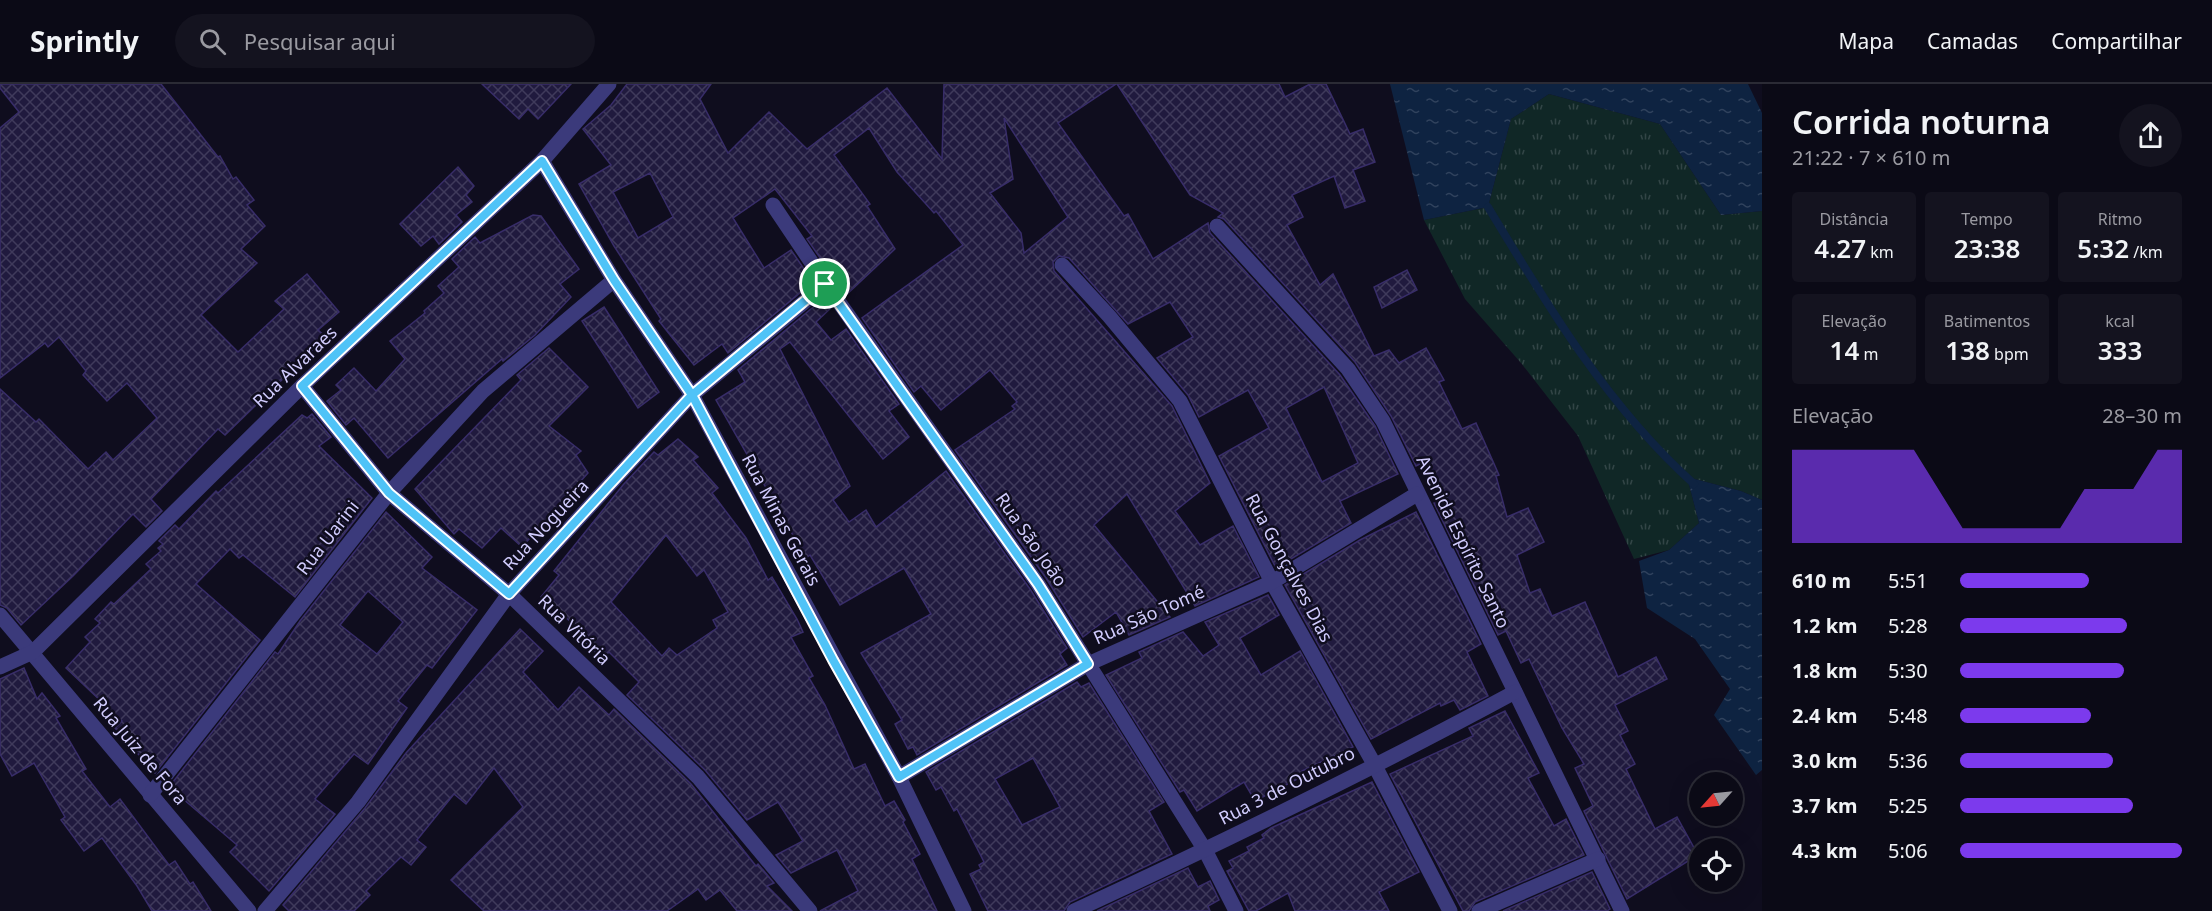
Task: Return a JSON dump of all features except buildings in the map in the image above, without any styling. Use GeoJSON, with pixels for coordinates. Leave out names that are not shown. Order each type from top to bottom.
{"type":"FeatureCollection","features":[{"type":"Feature","properties":{"kind":"street","name":"Rua Alvaraes"},"geometry":{"type":"LineString","coordinates":[[0,667],[33,652],[302,386],[542,161],[609,84]]}},
{"type":"Feature","properties":{"kind":"street","name":"Rua Minas Gerais"},"geometry":{"type":"LineString","coordinates":[[542,161],[614,280],[692,395],[833,660],[899,777],[964,911]]}},
{"type":"Feature","properties":{"kind":"street","name":"Rua São João"},"geometry":{"type":"LineString","coordinates":[[773,205],[825,284],[1038,584],[1205,850],[1236,911]]}},
{"type":"Feature","properties":{"kind":"street","name":"Avenida Espírito Santo"},"geometry":{"type":"LineString","coordinates":[[1217,226],[1365,392],[1383,421],[1622,911]]}},
{"type":"Feature","properties":{"kind":"street","name":"Rua Gonçalves Dias"},"geometry":{"type":"LineString","coordinates":[[1062,265],[1109,316],[1180,401],[1272,582],[1374,764],[1450,911]]}},
{"type":"Feature","properties":{"kind":"street","name":"Rua Uarini"},"geometry":{"type":"LineString","coordinates":[[150,795],[389,493],[483,391],[614,280]]}},
{"type":"Feature","properties":{"kind":"street","name":"Rua Nogueira"},"geometry":{"type":"LineString","coordinates":[[265,911],[358,802],[509,594],[692,395],[825,284]]}},
{"type":"Feature","properties":{"kind":"street","name":"Rua Vitória"},"geometry":{"type":"LineString","coordinates":[[302,386],[389,493],[509,594],[698,777],[810,911]]}},
{"type":"Feature","properties":{"kind":"street","name":"Rua São Tomé"},"geometry":{"type":"LineString","coordinates":[[899,777],[1088,664],[1272,582],[1417,494]]}},
{"type":"Feature","properties":{"kind":"street","name":"Rua Juiz de Fora"},"geometry":{"type":"LineString","coordinates":[[0,615],[249,911]]}},
{"type":"Feature","properties":{"kind":"street","name":"Rua 3 de Outubro"},"geometry":{"type":"LineString","coordinates":[[1074,911],[1205,850],[1441,732],[1515,692]]}},
{"type":"Feature","properties":{"kind":"street"},"geometry":{"type":"LineString","coordinates":[[1479,911],[1598,859]]}},
{"type":"Feature","properties":{"kind":"green space"},"geometry":{"type":"Polygon","coordinates":[[[1549,94],[1660,124],[1721,215],[1762,211],[1762,500],[1741,491],[1687,477],[1699,523],[1669,550],[1634,559],[1578,436],[1521,363],[1465,299],[1424,220],[1488,207],[1511,119],[1549,94]]]}},
{"type":"Feature","properties":{"kind":"water"},"geometry":{"type":"Polygon","coordinates":[[[1390,84],[1748,84],[1762,113],[1762,211],[1721,215],[1660,124],[1549,94],[1511,119],[1488,207],[1424,220],[1390,84]]]}},
{"type":"Feature","properties":{"kind":"water"},"geometry":{"type":"Polygon","coordinates":[[[1687,477],[1741,491],[1762,500],[1762,770],[1756,775],[1714,715],[1730,689],[1695,639],[1647,608],[1639,561],[1669,550],[1699,523],[1687,477]]]}},
{"type":"Feature","properties":{"kind":"waterway"},"geometry":{"type":"LineString","coordinates":[[1488,207],[1556,317],[1607,388],[1634,422],[1694,484]]}},
{"type":"Feature","properties":{"kind":"route"},"geometry":{"type":"LineString","coordinates":[[825,284],[692,395],[509,594],[389,493],[302,386],[542,161],[614,280],[692,395],[833,660],[899,777],[1088,664],[1038,584],[825,284]]}}]}
